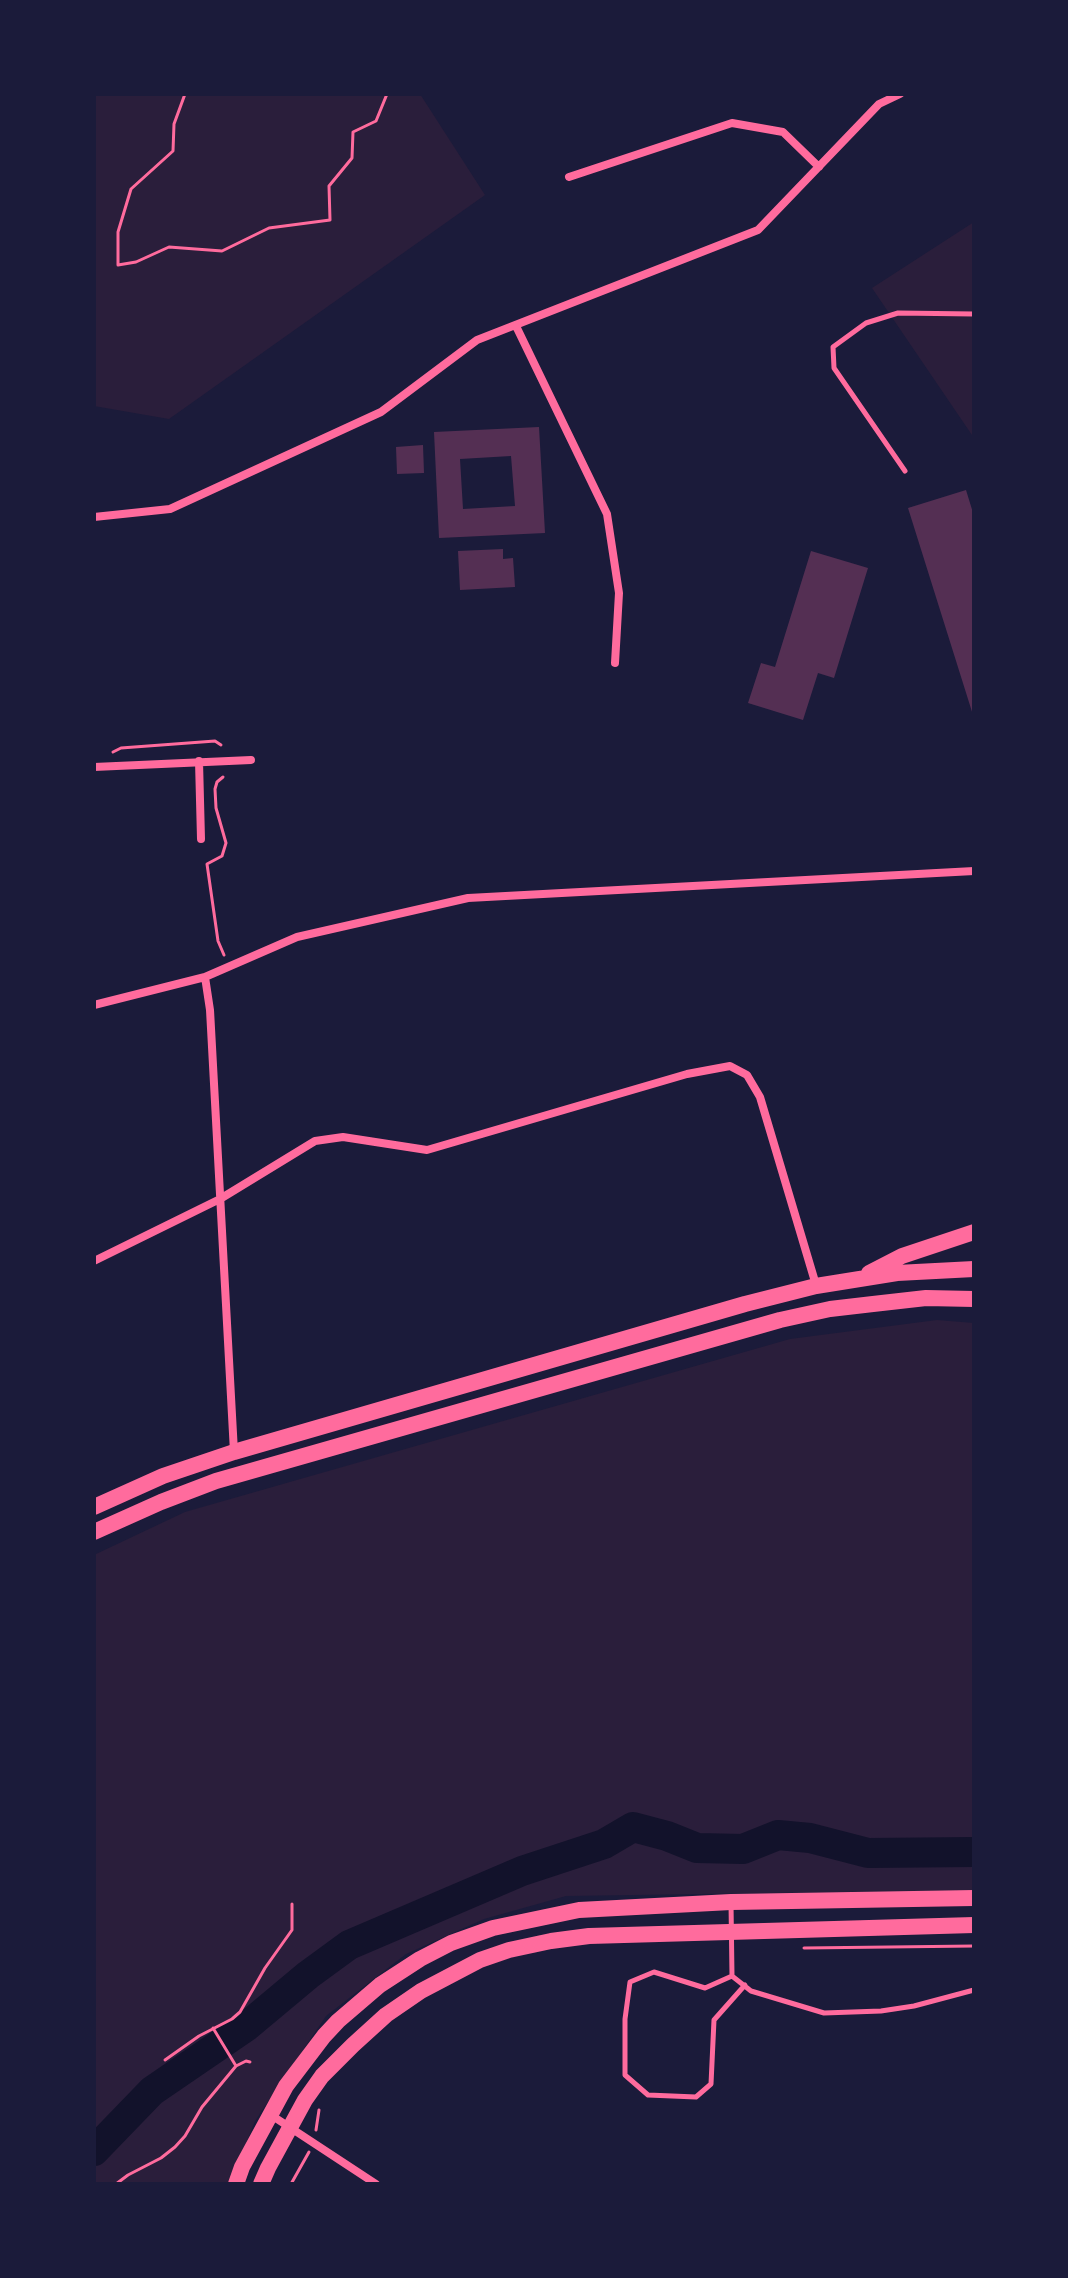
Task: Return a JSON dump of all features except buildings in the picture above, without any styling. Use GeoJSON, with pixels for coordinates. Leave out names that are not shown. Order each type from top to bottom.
{"type":"FeatureCollection","features":[{"type":"Feature","properties":{"kind":"main road"},"geometry":{"type":"LineString","coordinates":[[857,1279],[902,1256],[974,1232]]}},
{"type":"Feature","properties":{"kind":"main road"},"geometry":{"type":"LineString","coordinates":[[94,1507],[163,1476],[234,1452],[745,1304],[857,1279],[939,1269],[974,1269]]}},
{"type":"Feature","properties":{"kind":"main road"},"geometry":{"type":"LineString","coordinates":[[94,1532],[161,1502],[236,1475],[780,1320],[830,1309],[926,1298],[974,1299]]}},
{"type":"Feature","properties":{"kind":"main road"},"geometry":{"type":"LineString","coordinates":[[234,1452],[236,1475]]}},
{"type":"Feature","properties":{"kind":"main road"},"geometry":{"type":"LineString","coordinates":[[236,2184],[286,2086],[338,2021],[380,1985],[451,1943],[493,1928],[579,1910],[731,1902],[974,1898]]}},
{"type":"Feature","properties":{"kind":"main road"},"geometry":{"type":"LineString","coordinates":[[261,2184],[305,2100],[322,2076],[386,2015],[421,1991],[480,1960],[537,1944],[589,1936],[974,1925]]}},
{"type":"Feature","properties":{"kind":"street"},"geometry":{"type":"LineString","coordinates":[[94,517],[170,509],[381,412],[477,340],[758,230],[879,104],[900,94]]}},
{"type":"Feature","properties":{"kind":"street"},"geometry":{"type":"LineString","coordinates":[[569,177],[732,123],[783,132],[819,167]]}},
{"type":"Feature","properties":{"kind":"street"},"geometry":{"type":"LineString","coordinates":[[516,326],[607,514],[619,593],[615,663]]}},
{"type":"Feature","properties":{"kind":"street"},"geometry":{"type":"LineString","coordinates":[[94,767],[251,760]]}},
{"type":"Feature","properties":{"kind":"street"},"geometry":{"type":"LineString","coordinates":[[199,761],[201,839]]}},
{"type":"Feature","properties":{"kind":"street"},"geometry":{"type":"LineString","coordinates":[[94,1005],[205,977],[297,937],[468,898],[974,871]]}},
{"type":"Feature","properties":{"kind":"street"},"geometry":{"type":"LineString","coordinates":[[205,977],[210,1010],[234,1452]]}},
{"type":"Feature","properties":{"kind":"street"},"geometry":{"type":"LineString","coordinates":[[94,1261],[220,1199],[315,1141],[343,1137],[427,1150],[687,1074],[730,1066],[747,1075],[760,1097],[816,1286]]}},
{"type":"Feature","properties":{"kind":"street"},"geometry":{"type":"LineString","coordinates":[[271,2115],[376,2184]]}},
{"type":"Feature","properties":{"kind":"lane"},"geometry":{"type":"LineString","coordinates":[[905,471],[834,368],[833,347],[866,323],[898,313],[974,314]]}},
{"type":"Feature","properties":{"kind":"lane"},"geometry":{"type":"LineString","coordinates":[[731,1902],[732,1976]]}},
{"type":"Feature","properties":{"kind":"lane"},"geometry":{"type":"LineString","coordinates":[[732,1976],[705,1988],[654,1972],[630,1982],[625,2019],[625,2075],[648,2095],[696,2097],[711,2084],[714,2020],[745,1985]]}},
{"type":"Feature","properties":{"kind":"lane"},"geometry":{"type":"LineString","coordinates":[[732,1976],[751,1991],[824,2013],[881,2011],[914,2006],[974,1990]]}},
{"type":"Feature","properties":{"kind":"path"},"geometry":{"type":"LineString","coordinates":[[185,94],[174,124],[173,151],[131,189],[118,232],[118,265],[136,262],[169,247],[222,251],[269,228],[330,220],[329,186],[352,158],[353,132],[376,121],[387,94]]}},
{"type":"Feature","properties":{"kind":"path"},"geometry":{"type":"LineString","coordinates":[[105,755],[121,748],[215,741],[221,745]]}},
{"type":"Feature","properties":{"kind":"path"},"geometry":{"type":"LineString","coordinates":[[223,777],[215,789],[216,808],[226,843],[222,856],[207,864],[218,941],[229,966]]}},
{"type":"Feature","properties":{"kind":"path"},"geometry":{"type":"LineString","coordinates":[[165,2060],[240,2012],[265,1968],[292,1930],[292,1904]]}},
{"type":"Feature","properties":{"kind":"path"},"geometry":{"type":"LineString","coordinates":[[794,1948],[974,1946]]}},
{"type":"Feature","properties":{"kind":"path"},"geometry":{"type":"LineString","coordinates":[[213,2028],[236,2066]]}},
{"type":"Feature","properties":{"kind":"path"},"geometry":{"type":"LineString","coordinates":[[116,2184],[175,2147],[202,2107],[236,2066],[250,2062]]}},
{"type":"Feature","properties":{"kind":"path"},"geometry":{"type":"LineString","coordinates":[[291,2184],[314,2144],[320,2109],[325,2101]]}},
{"type":"Feature","properties":{"kind":"shaded area"},"geometry":{"type":"Polygon","coordinates":[[[94,94],[420,94],[485,195],[169,419],[94,406],[94,94]]]}},
{"type":"Feature","properties":{"kind":"shaded area"},"geometry":{"type":"Polygon","coordinates":[[[974,222],[974,438],[872,288],[974,222]]]}},
{"type":"Feature","properties":{"kind":"shaded area"},"geometry":{"type":"Polygon","coordinates":[[[937,1320],[974,1323],[974,1890],[566,1896],[484,1919],[406,1954],[326,2016],[255,2121],[230,2184],[94,2184],[94,1555],[185,1512],[790,1339],[937,1320]]]}},
{"type":"Feature","properties":{"kind":"waterway"},"geometry":{"type":"LineString","coordinates":[[94,2151],[152,2091],[247,2026],[349,1945],[522,1871],[604,1844],[633,1827],[697,1848],[743,1849],[778,1835],[810,1838],[868,1853],[974,1852]]}}]}
